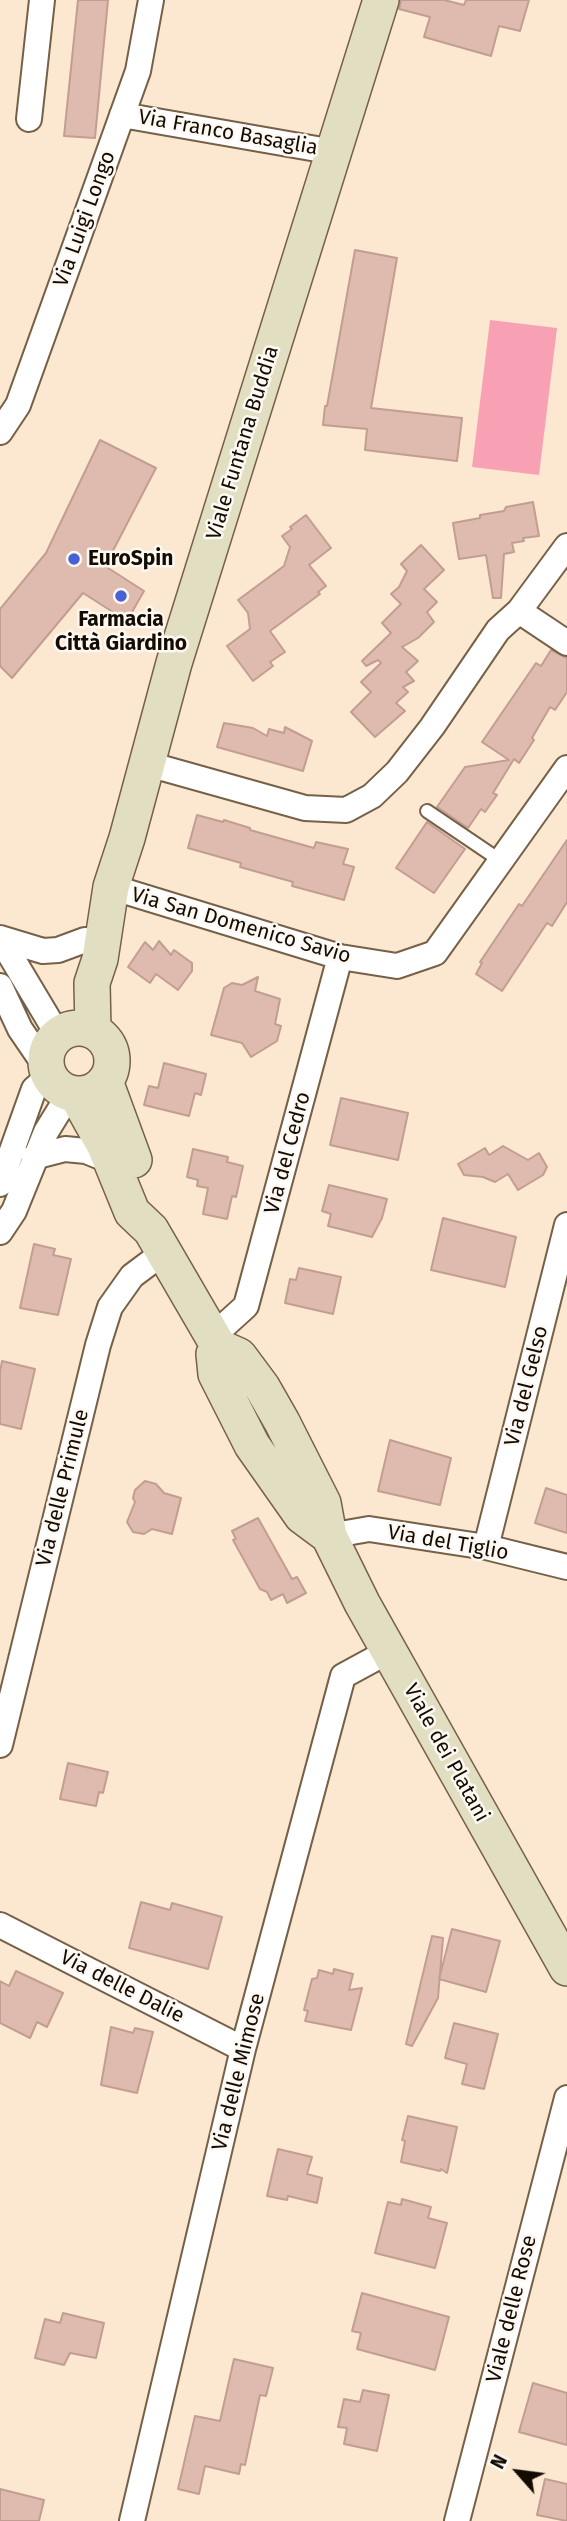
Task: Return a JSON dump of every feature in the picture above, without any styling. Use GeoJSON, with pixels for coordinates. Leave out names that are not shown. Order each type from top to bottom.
{"type":"FeatureCollection","features":[{"type":"Feature","properties":{"kind":"main road","name":"Viale Funtana Buddia"},"geometry":{"type":"LineString","coordinates":[[70,1064],[100,959],[111,887],[148,764],[174,663],[381,0]]}},
{"type":"Feature","properties":{"kind":"main road","name":"Viale Funtana Buddia"},"geometry":{"type":"LineString","coordinates":[[70,1064],[69,1011],[85,940],[111,887]]}},
{"type":"Feature","properties":{"kind":"main road"},"geometry":{"type":"LineString","coordinates":[[70,1064],[132,1212],[158,1241],[217,1341]]}},
{"type":"Feature","properties":{"kind":"main road"},"geometry":{"type":"LineString","coordinates":[[70,1064],[122,1133],[148,1193],[158,1241]]}},
{"type":"Feature","properties":{"kind":"main road","name":"Viale dei Platani"},"geometry":{"type":"LineString","coordinates":[[217,1341],[214,1354],[216,1374],[252,1445],[302,1516],[329,1536],[389,1651],[567,1968]]}},
{"type":"Feature","properties":{"kind":"street"},"geometry":{"type":"LineString","coordinates":[[29,119],[42,0]]}},
{"type":"Feature","properties":{"kind":"street","name":"Via Luigi Longo"},"geometry":{"type":"LineString","coordinates":[[0,432],[18,405],[138,71],[151,0]]}},
{"type":"Feature","properties":{"kind":"street","name":"Via Franco Basaglia"},"geometry":{"type":"LineString","coordinates":[[122,115],[334,152]]}},
{"type":"Feature","properties":{"kind":"street"},"geometry":{"type":"LineString","coordinates":[[148,764],[305,808],[346,810],[372,796],[397,772],[432,727],[498,630],[519,611],[567,546]]}},
{"type":"Feature","properties":{"kind":"street"},"geometry":{"type":"LineString","coordinates":[[519,611],[567,643]]}},
{"type":"Feature","properties":{"kind":"street","name":"Via San Domenico Savio"},"geometry":{"type":"LineString","coordinates":[[111,887],[340,957],[397,966],[435,953],[567,768]]}},
{"type":"Feature","properties":{"kind":"street"},"geometry":{"type":"LineString","coordinates":[[0,938],[43,951],[58,950],[85,940]]}},
{"type":"Feature","properties":{"kind":"street"},"geometry":{"type":"LineString","coordinates":[[0,938],[70,1064],[14,1212],[0,1232]]}},
{"type":"Feature","properties":{"kind":"street","name":"Via del Cedro"},"geometry":{"type":"LineString","coordinates":[[217,1341],[246,1306],[340,957]]}},
{"type":"Feature","properties":{"kind":"street"},"geometry":{"type":"LineString","coordinates":[[0,986],[20,1029],[70,1064]]}},
{"type":"Feature","properties":{"kind":"street"},"geometry":{"type":"LineString","coordinates":[[0,1184],[34,1089],[70,1064]]}},
{"type":"Feature","properties":{"kind":"street"},"geometry":{"type":"LineString","coordinates":[[34,1157],[65,1149],[86,1151],[111,1161]]}},
{"type":"Feature","properties":{"kind":"street","name":"Via del Gelso"},"geometry":{"type":"LineString","coordinates":[[486,1547],[567,1225]]}},
{"type":"Feature","properties":{"kind":"street","name":"Via delle Primule"},"geometry":{"type":"LineString","coordinates":[[0,1745],[98,1345],[110,1307],[158,1241]]}},
{"type":"Feature","properties":{"kind":"street","name":"Via del Tiglio"},"geometry":{"type":"LineString","coordinates":[[329,1536],[369,1529],[486,1547],[567,1567]]}},
{"type":"Feature","properties":{"kind":"street","name":"Via delle Mimose"},"geometry":{"type":"LineString","coordinates":[[132,2521],[243,2049],[343,1676],[389,1651]]}},
{"type":"Feature","properties":{"kind":"street","name":"Via delle Dalie"},"geometry":{"type":"LineString","coordinates":[[0,1925],[243,2049]]}},
{"type":"Feature","properties":{"kind":"street","name":"Viale delle Rose"},"geometry":{"type":"LineString","coordinates":[[457,2521],[567,2098]]}},
{"type":"Feature","properties":{"kind":"lane"},"geometry":{"type":"LineString","coordinates":[[427,811],[501,861]]}},
{"type":"Feature","properties":{"kind":"shaded area"},"geometry":{"type":"Polygon","coordinates":[[[490,320],[557,328],[539,475],[472,467],[490,320]]]}},
{"type":"Feature","properties":{"kind":"building"},"geometry":{"type":"Polygon","coordinates":[[[78,0],[108,0],[95,138],[64,136],[78,0]]]}},
{"type":"Feature","properties":{"kind":"building"},"geometry":{"type":"Polygon","coordinates":[[[401,0],[444,0],[464,5],[466,0],[529,0],[520,31],[499,26],[491,56],[424,37],[430,17],[399,9],[401,0]]]}},
{"type":"Feature","properties":{"kind":"building"},"geometry":{"type":"Polygon","coordinates":[[[355,250],[397,258],[371,408],[462,418],[457,461],[365,450],[367,429],[323,425],[355,250]]]}},
{"type":"Feature","properties":{"kind":"building","name":"EuroSpin"},"geometry":{"type":"Polygon","coordinates":[[[100,440],[156,468],[105,566],[144,591],[127,621],[83,593],[12,678],[0,666],[0,609],[46,553],[100,440]]]}},
{"type":"Feature","properties":{"kind":"building"},"geometry":{"type":"Polygon","coordinates":[[[533,502],[539,536],[512,543],[514,552],[504,554],[501,598],[493,598],[486,555],[459,559],[453,523],[533,502]]]}},
{"type":"Feature","properties":{"kind":"building"},"geometry":{"type":"Polygon","coordinates":[[[306,515],[331,548],[309,565],[326,586],[318,592],[320,594],[270,631],[285,652],[270,662],[273,666],[253,681],[227,646],[250,629],[248,613],[238,600],[284,566],[290,547],[282,536],[306,515]]]}},
{"type":"Feature","properties":{"kind":"building"},"geometry":{"type":"Polygon","coordinates":[[[421,545],[444,570],[424,589],[437,602],[427,612],[434,622],[418,638],[402,647],[418,661],[406,672],[414,681],[403,687],[408,692],[396,703],[405,711],[375,737],[351,712],[371,692],[361,682],[381,663],[378,660],[366,666],[362,661],[391,633],[382,623],[401,604],[391,594],[399,587],[407,571],[401,564],[421,545]]]}},
{"type":"Feature","properties":{"kind":"building"},"geometry":{"type":"Polygon","coordinates":[[[551,650],[567,658],[567,692],[555,710],[550,707],[519,763],[514,759],[493,793],[497,795],[485,812],[481,809],[468,828],[437,807],[465,767],[509,760],[482,742],[536,663],[541,666],[551,650]]]}},
{"type":"Feature","properties":{"kind":"building"},"geometry":{"type":"Polygon","coordinates":[[[224,723],[253,728],[267,736],[269,729],[284,733],[285,727],[312,741],[303,771],[217,747],[224,723]]]}},
{"type":"Feature","properties":{"kind":"building"},"geometry":{"type":"Polygon","coordinates":[[[197,815],[223,822],[224,820],[314,848],[316,842],[348,849],[343,864],[354,867],[344,900],[292,886],[293,882],[240,867],[241,863],[188,848],[197,815]]]}},
{"type":"Feature","properties":{"kind":"building"},"geometry":{"type":"Polygon","coordinates":[[[427,822],[465,849],[434,893],[396,868],[427,822]]]}},
{"type":"Feature","properties":{"kind":"building"},"geometry":{"type":"Polygon","coordinates":[[[567,840],[567,902],[552,926],[547,923],[502,991],[476,974],[482,963],[480,962],[567,840]]]}},
{"type":"Feature","properties":{"kind":"building"},"geometry":{"type":"Polygon","coordinates":[[[159,941],[171,955],[174,950],[192,963],[192,971],[178,990],[156,974],[150,983],[128,967],[145,942],[153,950],[159,941]]]}},
{"type":"Feature","properties":{"kind":"building"},"geometry":{"type":"Polygon","coordinates":[[[258,977],[255,991],[280,999],[275,1024],[281,1026],[277,1041],[251,1057],[242,1043],[211,1035],[224,988],[232,983],[242,985],[258,977]]]}},
{"type":"Feature","properties":{"kind":"building"},"geometry":{"type":"Polygon","coordinates":[[[164,1063],[206,1074],[201,1095],[195,1093],[189,1116],[144,1105],[149,1086],[158,1088],[164,1063]]]}},
{"type":"Feature","properties":{"kind":"building"},"geometry":{"type":"Polygon","coordinates":[[[341,1098],[408,1113],[398,1160],[330,1145],[341,1098]]]}},
{"type":"Feature","properties":{"kind":"building"},"geometry":{"type":"Polygon","coordinates":[[[503,1146],[528,1160],[539,1153],[547,1167],[543,1175],[518,1190],[508,1174],[495,1182],[483,1177],[464,1175],[458,1164],[485,1148],[489,1155],[503,1146]]]}},
{"type":"Feature","properties":{"kind":"building"},"geometry":{"type":"Polygon","coordinates":[[[193,1149],[228,1157],[227,1162],[243,1166],[236,1197],[232,1196],[227,1219],[203,1214],[208,1188],[197,1186],[198,1180],[187,1177],[193,1149]]]}},
{"type":"Feature","properties":{"kind":"building"},"geometry":{"type":"Polygon","coordinates":[[[329,1185],[387,1199],[382,1218],[372,1237],[328,1226],[331,1214],[322,1211],[329,1185]]]}},
{"type":"Feature","properties":{"kind":"building"},"geometry":{"type":"Polygon","coordinates":[[[443,1218],[516,1237],[505,1287],[431,1270],[443,1218]]]}},
{"type":"Feature","properties":{"kind":"building"},"geometry":{"type":"Polygon","coordinates":[[[34,1244],[55,1249],[53,1255],[71,1259],[58,1315],[20,1308],[34,1244]]]}},
{"type":"Feature","properties":{"kind":"building"},"geometry":{"type":"Polygon","coordinates":[[[299,1268],[341,1277],[333,1314],[285,1303],[290,1279],[296,1280],[299,1268]]]}},
{"type":"Feature","properties":{"kind":"building"},"geometry":{"type":"Polygon","coordinates":[[[2,1361],[35,1369],[21,1429],[0,1424],[2,1361]]]}},
{"type":"Feature","properties":{"kind":"building"},"geometry":{"type":"Polygon","coordinates":[[[390,1440],[451,1458],[440,1505],[378,1491],[390,1440]]]}},
{"type":"Feature","properties":{"kind":"building"},"geometry":{"type":"Polygon","coordinates":[[[145,1481],[156,1484],[164,1493],[181,1498],[172,1534],[152,1529],[144,1534],[133,1532],[127,1522],[135,1502],[135,1490],[145,1481]]]}},
{"type":"Feature","properties":{"kind":"building"},"geometry":{"type":"Polygon","coordinates":[[[546,1488],[567,1495],[567,1533],[535,1523],[546,1488]]]}},
{"type":"Feature","properties":{"kind":"building"},"geometry":{"type":"Polygon","coordinates":[[[258,1518],[292,1579],[297,1577],[306,1593],[287,1603],[283,1594],[271,1600],[267,1592],[260,1589],[233,1540],[236,1539],[232,1531],[258,1518]]]}},
{"type":"Feature","properties":{"kind":"building"},"geometry":{"type":"Polygon","coordinates":[[[68,1763],[108,1772],[103,1793],[99,1792],[96,1806],[60,1799],[68,1763]]]}},
{"type":"Feature","properties":{"kind":"building"},"geometry":{"type":"Polygon","coordinates":[[[141,1902],[170,1910],[172,1903],[222,1917],[208,1969],[129,1948],[141,1902]]]}},
{"type":"Feature","properties":{"kind":"building"},"geometry":{"type":"Polygon","coordinates":[[[452,1929],[500,1941],[486,1992],[439,1979],[452,1929]]]}},
{"type":"Feature","properties":{"kind":"building"},"geometry":{"type":"Polygon","coordinates":[[[432,1936],[443,1938],[438,1998],[412,2046],[406,2044],[432,1936]]]}},
{"type":"Feature","properties":{"kind":"building"},"geometry":{"type":"Polygon","coordinates":[[[334,1969],[353,1974],[349,1990],[362,1988],[351,2030],[305,2021],[308,2011],[304,2010],[312,1979],[317,1978],[319,1970],[333,1974],[334,1969]]]}},
{"type":"Feature","properties":{"kind":"building"},"geometry":{"type":"Polygon","coordinates":[[[16,1971],[63,1993],[47,2027],[37,2022],[30,2038],[0,2023],[0,1981],[9,1986],[16,1971]]]}},
{"type":"Feature","properties":{"kind":"building"},"geometry":{"type":"Polygon","coordinates":[[[454,2023],[498,2034],[484,2089],[462,2084],[467,2064],[445,2058],[454,2023]]]}},
{"type":"Feature","properties":{"kind":"building"},"geometry":{"type":"Polygon","coordinates":[[[111,2027],[133,2033],[135,2028],[153,2032],[137,2093],[101,2085],[111,2027]]]}},
{"type":"Feature","properties":{"kind":"building"},"geometry":{"type":"Polygon","coordinates":[[[408,2116],[457,2127],[447,2173],[441,2169],[440,2171],[401,2162],[405,2141],[402,2140],[408,2116]]]}},
{"type":"Feature","properties":{"kind":"building"},"geometry":{"type":"Polygon","coordinates":[[[278,2149],[312,2157],[307,2174],[322,2178],[317,2203],[288,2196],[287,2200],[267,2196],[278,2149]]]}},
{"type":"Feature","properties":{"kind":"building"},"geometry":{"type":"Polygon","coordinates":[[[402,2199],[431,2207],[428,2218],[447,2223],[435,2268],[375,2253],[388,2202],[401,2205],[402,2199]]]}},
{"type":"Feature","properties":{"kind":"building"},"geometry":{"type":"Polygon","coordinates":[[[362,2293],[449,2317],[435,2370],[357,2349],[361,2333],[352,2331],[362,2293]]]}},
{"type":"Feature","properties":{"kind":"building"},"geometry":{"type":"Polygon","coordinates":[[[63,2313],[104,2323],[96,2358],[70,2353],[64,2365],[35,2358],[45,2319],[60,2323],[63,2313]]]}},
{"type":"Feature","properties":{"kind":"building"},"geometry":{"type":"Polygon","coordinates":[[[234,2359],[273,2368],[266,2396],[260,2395],[245,2465],[241,2464],[239,2474],[205,2466],[199,2494],[178,2489],[195,2416],[220,2421],[234,2359]]]}},
{"type":"Feature","properties":{"kind":"building"},"geometry":{"type":"Polygon","coordinates":[[[533,2383],[567,2393],[567,2445],[519,2432],[533,2383]]]}},
{"type":"Feature","properties":{"kind":"building"},"geometry":{"type":"Polygon","coordinates":[[[363,2390],[389,2395],[377,2451],[344,2444],[347,2428],[338,2427],[344,2399],[360,2402],[363,2390]]]}},
{"type":"Feature","properties":{"kind":"building"},"geometry":{"type":"Polygon","coordinates":[[[545,2479],[567,2484],[567,2521],[537,2515],[545,2479]]]}},
{"type":"Feature","properties":{"kind":"building"},"geometry":{"type":"Polygon","coordinates":[[[0,2489],[44,2500],[39,2521],[0,2521],[0,2489]]]}},
{"type":"Feature","properties":{"kind":"place","name":"EuroSpin"},"geometry":{"type":"Point","coordinates":[74,559]}},
{"type":"Feature","properties":{"kind":"place","name":"Farmacia Città Giardino"},"geometry":{"type":"Point","coordinates":[121,596]}}]}
